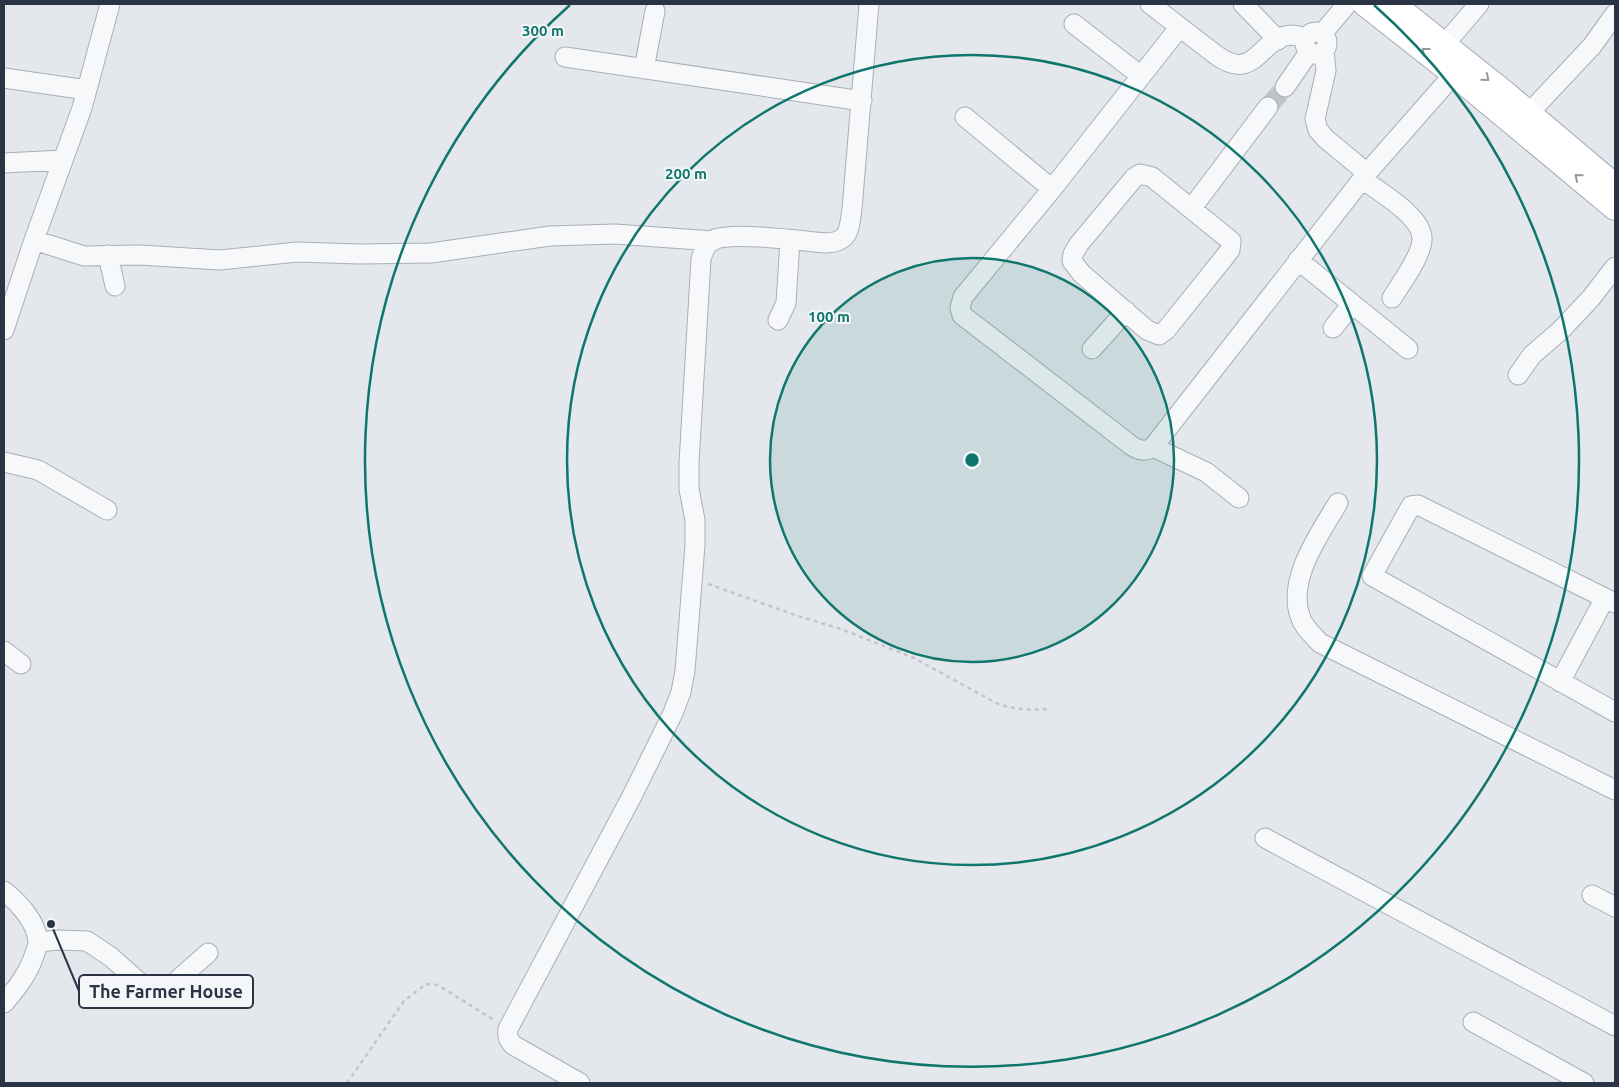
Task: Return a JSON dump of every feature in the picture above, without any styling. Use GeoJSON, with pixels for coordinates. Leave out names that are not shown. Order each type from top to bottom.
{"type":"FeatureCollection","features":[{"type":"Feature","properties":{"kind":"main road"},"geometry":{"type":"LineString","coordinates":[[1365,4],[1454,74],[1615,208]]}},
{"type":"Feature","properties":{"kind":"main road"},"geometry":{"type":"LineString","coordinates":[[1393,4],[1615,185]]}},
{"type":"Feature","properties":{"kind":"street"},"geometry":{"type":"LineString","coordinates":[[4,330],[8,304],[34,240],[82,108],[110,4]]}},
{"type":"Feature","properties":{"kind":"street"},"geometry":{"type":"LineString","coordinates":[[34,240],[84,256],[140,255],[220,260],[297,252],[360,254],[431,253],[559,236],[615,234],[713,240],[731,237],[836,242],[845,238],[852,209],[869,4]]}},
{"type":"Feature","properties":{"kind":"street"},"geometry":{"type":"LineString","coordinates":[[1150,4],[1176,17],[1226,62],[1234,65],[1252,60],[1278,40],[1290,35],[1315,44],[1326,71],[1315,119],[1318,130],[1364,176],[1418,223],[1422,233],[1422,241],[1416,257],[1392,298]]}},
{"type":"Feature","properties":{"kind":"street"},"geometry":{"type":"LineString","coordinates":[[1243,4],[1262,12],[1278,40]]}},
{"type":"Feature","properties":{"kind":"street"},"geometry":{"type":"LineString","coordinates":[[1285,87],[1315,44],[1347,4]]}},
{"type":"Feature","properties":{"kind":"street"},"geometry":{"type":"LineString","coordinates":[[1444,45],[1480,4]]}},
{"type":"Feature","properties":{"kind":"street"},"geometry":{"type":"LineString","coordinates":[[644,69],[655,11]]}},
{"type":"Feature","properties":{"kind":"street"},"geometry":{"type":"LineString","coordinates":[[1529,113],[1592,46],[1615,14]]}},
{"type":"Feature","properties":{"kind":"street"},"geometry":{"type":"LineString","coordinates":[[1176,17],[1141,76],[1052,189],[963,296],[960,308],[962,315],[1132,446],[1143,451],[1153,447],[1364,176],[1454,74]]}},
{"type":"Feature","properties":{"kind":"street"},"geometry":{"type":"LineString","coordinates":[[1074,24],[1141,76]]}},
{"type":"Feature","properties":{"kind":"street"},"geometry":{"type":"LineString","coordinates":[[564,57],[862,101]]}},
{"type":"Feature","properties":{"kind":"street"},"geometry":{"type":"LineString","coordinates":[[4,78],[87,90]]}},
{"type":"Feature","properties":{"kind":"street"},"geometry":{"type":"LineString","coordinates":[[1191,209],[1268,107]]}},
{"type":"Feature","properties":{"kind":"street"},"geometry":{"type":"LineString","coordinates":[[965,117],[1052,189]]}},
{"type":"Feature","properties":{"kind":"street"},"geometry":{"type":"LineString","coordinates":[[4,163],[63,160]]}},
{"type":"Feature","properties":{"kind":"street"},"geometry":{"type":"LineString","coordinates":[[1140,174],[1152,177],[1231,241],[1230,250],[1163,333],[1159,335],[1154,334],[1126,311],[1075,267],[1072,261],[1073,254],[1079,244],[1134,178],[1140,174]]}},
{"type":"Feature","properties":{"kind":"street"},"geometry":{"type":"LineString","coordinates":[[580,1083],[514,1045],[508,1040],[507,1035],[508,1029],[632,796],[673,713],[681,692],[685,671],[693,579],[695,520],[689,489],[690,425],[701,259],[703,251],[713,240]]}},
{"type":"Feature","properties":{"kind":"street"},"geometry":{"type":"LineString","coordinates":[[778,320],[786,303],[790,240]]}},
{"type":"Feature","properties":{"kind":"street"},"geometry":{"type":"LineString","coordinates":[[108,255],[116,286]]}},
{"type":"Feature","properties":{"kind":"street"},"geometry":{"type":"LineString","coordinates":[[1298,260],[1408,349]]}},
{"type":"Feature","properties":{"kind":"street"},"geometry":{"type":"LineString","coordinates":[[1518,375],[1532,356],[1560,331],[1591,298],[1615,267]]}},
{"type":"Feature","properties":{"kind":"street"},"geometry":{"type":"LineString","coordinates":[[1333,328],[1352,304]]}},
{"type":"Feature","properties":{"kind":"street"},"geometry":{"type":"LineString","coordinates":[[1092,350],[1126,311]]}},
{"type":"Feature","properties":{"kind":"street"},"geometry":{"type":"LineString","coordinates":[[1153,447],[1206,472],[1239,498]]}},
{"type":"Feature","properties":{"kind":"street"},"geometry":{"type":"LineString","coordinates":[[4,462],[38,470],[108,510]]}},
{"type":"Feature","properties":{"kind":"street"},"geometry":{"type":"LineString","coordinates":[[1338,503],[1310,550],[1301,571],[1298,596],[1299,615],[1305,626],[1320,643],[1615,790]]}},
{"type":"Feature","properties":{"kind":"street"},"geometry":{"type":"LineString","coordinates":[[1560,682],[1610,600],[1418,505],[1411,506],[1372,573],[1373,578],[1560,682],[1615,712]]}},
{"type":"Feature","properties":{"kind":"street"},"geometry":{"type":"LineString","coordinates":[[4,651],[21,664]]}},
{"type":"Feature","properties":{"kind":"street"},"geometry":{"type":"LineString","coordinates":[[1265,838],[1615,1026]]}},
{"type":"Feature","properties":{"kind":"street"},"geometry":{"type":"LineString","coordinates":[[4,891],[19,903],[32,922],[38,942],[32,964],[19,986],[4,1003]]}},
{"type":"Feature","properties":{"kind":"street"},"geometry":{"type":"LineString","coordinates":[[1592,895],[1615,907]]}},
{"type":"Feature","properties":{"kind":"street"},"geometry":{"type":"LineString","coordinates":[[38,942],[59,940],[87,941],[111,957],[139,982],[157,993],[165,991],[208,953]]}},
{"type":"Feature","properties":{"kind":"street"},"geometry":{"type":"LineString","coordinates":[[1472,1022],[1584,1083]]}},
{"type":"Feature","properties":{"kind":"path"},"geometry":{"type":"LineString","coordinates":[[693,579],[841,629],[914,658],[998,704],[1018,709],[1052,709]]}},
{"type":"Feature","properties":{"kind":"path"},"geometry":{"type":"LineString","coordinates":[[347,1083],[404,1001],[426,984],[438,985],[508,1029]]}},
{"type":"Feature","properties":{"kind":"tunnel"},"geometry":{"type":"LineString","coordinates":[[1268,107],[1285,87]]}},
{"type":"Feature","properties":{"kind":"place","name":"The Farmer House"},"geometry":{"type":"Point","coordinates":[51,924]}}]}
